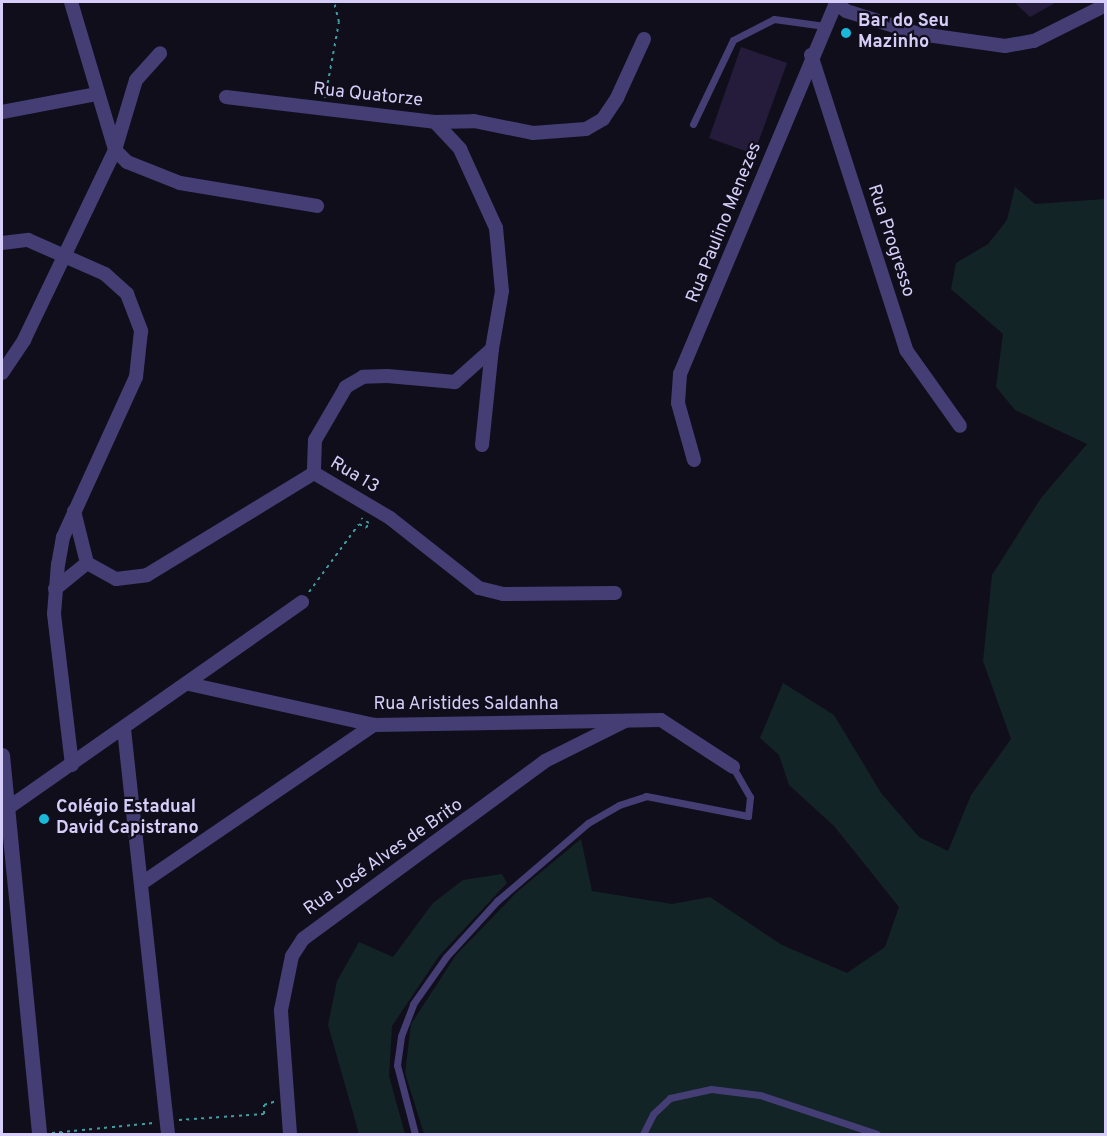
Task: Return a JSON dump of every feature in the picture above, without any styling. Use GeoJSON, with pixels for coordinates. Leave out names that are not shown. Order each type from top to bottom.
{"type":"FeatureCollection","features":[{"type":"Feature","properties":{"kind":"street"},"geometry":{"type":"LineString","coordinates":[[71,2],[115,150],[149,173],[180,183],[317,206]]}},
{"type":"Feature","properties":{"kind":"street"},"geometry":{"type":"LineString","coordinates":[[836,2],[920,34],[1005,46],[1034,41],[1106,5]]}},
{"type":"Feature","properties":{"kind":"street","name":"Rua Paulino Menezes"},"geometry":{"type":"LineString","coordinates":[[694,460],[678,402],[680,374],[811,55],[836,2]]}},
{"type":"Feature","properties":{"kind":"street"},"geometry":{"type":"LineString","coordinates":[[435,122],[474,121],[533,133],[586,129],[603,119],[617,98],[644,39]]}},
{"type":"Feature","properties":{"kind":"street"},"geometry":{"type":"LineString","coordinates":[[2,373],[24,340],[115,150],[136,80],[160,53]]}},
{"type":"Feature","properties":{"kind":"street","name":"Rua Progresso"},"geometry":{"type":"LineString","coordinates":[[811,55],[906,350],[960,426]]}},
{"type":"Feature","properties":{"kind":"street"},"geometry":{"type":"LineString","coordinates":[[2,112],[97,94]]}},
{"type":"Feature","properties":{"kind":"street","name":"Rua Quatorze"},"geometry":{"type":"LineString","coordinates":[[226,97],[435,122],[460,149],[496,228],[502,291],[492,348],[482,445]]}},
{"type":"Feature","properties":{"kind":"street"},"geometry":{"type":"LineString","coordinates":[[2,243],[21,238],[105,274],[127,294],[141,331],[136,377],[63,537],[55,589],[72,765]]}},
{"type":"Feature","properties":{"kind":"street"},"geometry":{"type":"LineString","coordinates":[[314,473],[315,440],[346,387],[363,377],[387,375],[454,382],[492,348]]}},
{"type":"Feature","properties":{"kind":"street","name":"Rua 13"},"geometry":{"type":"LineString","coordinates":[[87,563],[116,579],[147,575],[314,473],[390,518],[479,588],[503,594],[615,593]]}},
{"type":"Feature","properties":{"kind":"street"},"geometry":{"type":"LineString","coordinates":[[55,589],[87,563],[74,512]]}},
{"type":"Feature","properties":{"kind":"street"},"geometry":{"type":"LineString","coordinates":[[8,808],[189,684],[302,602]]}},
{"type":"Feature","properties":{"kind":"street","name":"Rua Aristides Saldanha"},"geometry":{"type":"LineString","coordinates":[[189,684],[374,726],[661,720],[733,767]]}},
{"type":"Feature","properties":{"kind":"street","name":"Rua José Alves de Brito"},"geometry":{"type":"LineString","coordinates":[[290,1134],[281,1010],[292,956],[303,939],[545,761],[625,721]]}},
{"type":"Feature","properties":{"kind":"street"},"geometry":{"type":"LineString","coordinates":[[142,883],[374,726]]}},
{"type":"Feature","properties":{"kind":"street"},"geometry":{"type":"LineString","coordinates":[[124,729],[168,1134]]}},
{"type":"Feature","properties":{"kind":"street"},"geometry":{"type":"LineString","coordinates":[[2,755],[8,808],[5,827],[39,1134]]}},
{"type":"Feature","properties":{"kind":"lane"},"geometry":{"type":"LineString","coordinates":[[693,124],[733,40],[752,26],[774,19],[825,26]]}},
{"type":"Feature","properties":{"kind":"lane"},"geometry":{"type":"LineString","coordinates":[[415,1134],[398,1065],[401,1036],[414,1004],[446,957],[497,901],[588,823],[619,805],[646,796],[748,816],[750,797],[733,767]]}},
{"type":"Feature","properties":{"kind":"lane"},"geometry":{"type":"LineString","coordinates":[[643,1134],[653,1114],[670,1098],[711,1089],[760,1095],[877,1134]]}},
{"type":"Feature","properties":{"kind":"path"},"geometry":{"type":"LineString","coordinates":[[322,109],[338,36],[334,2]]}},
{"type":"Feature","properties":{"kind":"path"},"geometry":{"type":"LineString","coordinates":[[302,602],[359,524],[366,528],[369,523],[361,518]]}},
{"type":"Feature","properties":{"kind":"path"},"geometry":{"type":"LineString","coordinates":[[176,1120],[264,1114],[264,1105],[277,1101]]}},
{"type":"Feature","properties":{"kind":"path"},"geometry":{"type":"LineString","coordinates":[[39,1134],[160,1123],[158,1117]]}},
{"type":"Feature","properties":{"kind":"shaded area"},"geometry":{"type":"Polygon","coordinates":[[[1015,187],[1035,204],[1105,199],[1105,1134],[424,1134],[405,1073],[411,1024],[456,955],[518,891],[581,839],[592,891],[672,904],[710,897],[782,945],[847,973],[885,947],[899,907],[834,826],[789,785],[779,755],[760,738],[783,683],[834,715],[881,793],[919,837],[948,851],[971,795],[1011,739],[983,661],[992,575],[1041,498],[1087,444],[1015,410],[996,387],[1003,334],[951,289],[956,263],[988,244],[1007,220],[1015,187]]]}},
{"type":"Feature","properties":{"kind":"shaded area"},"geometry":{"type":"Polygon","coordinates":[[[502,874],[507,883],[439,956],[392,1026],[389,1076],[405,1134],[359,1134],[328,1025],[337,981],[359,942],[393,957],[433,903],[463,880],[502,874]]]}},
{"type":"Feature","properties":{"kind":"building"},"geometry":{"type":"Polygon","coordinates":[[[1014,2],[1057,2],[1030,17],[1014,2]]]}},
{"type":"Feature","properties":{"kind":"building"},"geometry":{"type":"Polygon","coordinates":[[[741,47],[787,63],[754,154],[709,138],[741,47]]]}},
{"type":"Feature","properties":{"kind":"place","name":"Bar do Seu Mazinho"},"geometry":{"type":"Point","coordinates":[846,33]}},
{"type":"Feature","properties":{"kind":"place","name":"Colégio Estadual David Capistrano"},"geometry":{"type":"Point","coordinates":[44,819]}}]}
